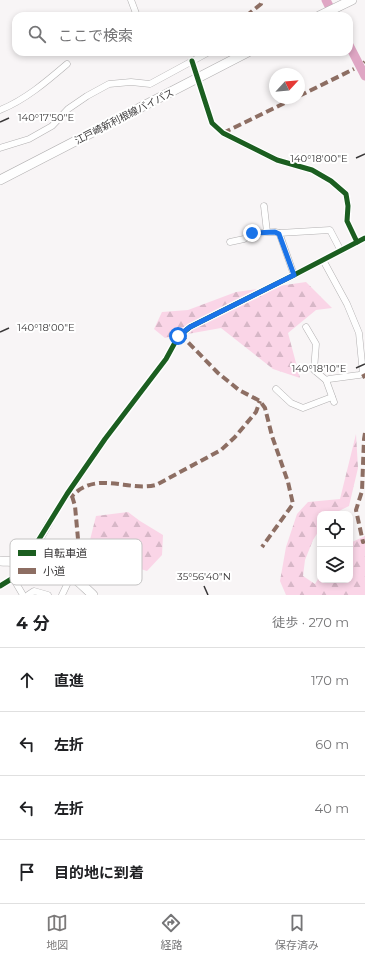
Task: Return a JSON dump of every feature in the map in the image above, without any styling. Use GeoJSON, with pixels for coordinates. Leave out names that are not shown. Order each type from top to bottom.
{"type":"FeatureCollection","features":[{"type":"Feature","properties":{"kind":"main road"},"geometry":{"type":"LineString","coordinates":[[327,12],[352,0]]}},
{"type":"Feature","properties":{"kind":"main road","name":"江戸崎新利根線バイパス"},"geometry":{"type":"LineString","coordinates":[[0,180],[240,56]]}},
{"type":"Feature","properties":{"kind":"main road"},"geometry":{"type":"LineString","coordinates":[[0,561],[10,562]]}},
{"type":"Feature","properties":{"kind":"main road"},"geometry":{"type":"LineString","coordinates":[[81,585],[93,595]]}},
{"type":"Feature","properties":{"kind":"street"},"geometry":{"type":"LineString","coordinates":[[131,0],[136,12]]}},
{"type":"Feature","properties":{"kind":"street"},"geometry":{"type":"LineString","coordinates":[[0,148],[29,139],[52,126],[68,109],[87,96],[109,84],[131,82],[150,84],[201,56]]}},
{"type":"Feature","properties":{"kind":"street"},"geometry":{"type":"LineString","coordinates":[[0,110],[26,96],[67,64]]}},
{"type":"Feature","properties":{"kind":"street"},"geometry":{"type":"LineString","coordinates":[[202,92],[212,123],[223,133],[277,160],[312,170],[331,181],[346,194],[348,206],[346,221],[357,242]]}},
{"type":"Feature","properties":{"kind":"street"},"geometry":{"type":"LineString","coordinates":[[264,206],[267,232]]}},
{"type":"Feature","properties":{"kind":"street"},"geometry":{"type":"LineString","coordinates":[[230,242],[244,239],[252,233],[275,232],[279,234],[330,230],[341,251]]}},
{"type":"Feature","properties":{"kind":"street"},"geometry":{"type":"LineString","coordinates":[[279,234],[294,275]]}},
{"type":"Feature","properties":{"kind":"street"},"geometry":{"type":"LineString","coordinates":[[40,539],[67,494],[105,439],[166,359],[178,337],[190,327],[365,238]]}},
{"type":"Feature","properties":{"kind":"street"},"geometry":{"type":"LineString","coordinates":[[323,260],[347,304],[359,333],[362,374],[326,380]]}},
{"type":"Feature","properties":{"kind":"street"},"geometry":{"type":"LineString","coordinates":[[276,389],[291,403],[303,408],[334,399],[326,380],[314,370],[316,344],[306,327]]}},
{"type":"Feature","properties":{"kind":"street"},"geometry":{"type":"LineString","coordinates":[[0,586],[10,580]]}},
{"type":"Feature","properties":{"kind":"street"},"geometry":{"type":"LineString","coordinates":[[18,585],[24,595]]}},
{"type":"Feature","properties":{"kind":"street"},"geometry":{"type":"LineString","coordinates":[[62,595],[66,585]]}},
{"type":"Feature","properties":{"kind":"street"},"geometry":{"type":"LineString","coordinates":[[28,595],[34,591],[48,595]]}},
{"type":"Feature","properties":{"kind":"green space"},"geometry":{"type":"Polygon","coordinates":[[[306,282],[332,308],[316,310],[288,333],[300,378],[273,369],[221,328],[165,338],[154,329],[162,312],[188,310],[236,292],[306,282]]]}},
{"type":"Feature","properties":{"kind":"green space"},"geometry":{"type":"Polygon","coordinates":[[[356,434],[358,468],[349,506],[339,511],[317,511],[317,534],[305,560],[303,576],[315,584],[317,581],[317,583],[353,583],[353,542],[365,536],[365,595],[286,595],[280,581],[286,547],[297,514],[308,502],[340,499],[356,434]]]}},
{"type":"Feature","properties":{"kind":"green space"},"geometry":{"type":"Polygon","coordinates":[[[128,512],[163,535],[162,555],[147,571],[142,569],[142,539],[90,539],[96,516],[128,512]]]}},
{"type":"Feature","properties":{"kind":"waterway"},"geometry":{"type":"LineString","coordinates":[[326,0],[332,12]]}},
{"type":"Feature","properties":{"kind":"waterway"},"geometry":{"type":"LineString","coordinates":[[353,53],[365,76]]}},
{"type":"Feature","properties":{"kind":"tunnel"},"geometry":{"type":"LineString","coordinates":[[192,61],[202,92]]}},
{"type":"Feature","properties":{"kind":"marked path"},"geometry":{"type":"LineString","coordinates":[[251,12],[261,4],[262,0]]}},
{"type":"Feature","properties":{"kind":"marked path"},"geometry":{"type":"LineString","coordinates":[[305,93],[354,69]]}},
{"type":"Feature","properties":{"kind":"marked path"},"geometry":{"type":"LineString","coordinates":[[223,133],[283,104]]}},
{"type":"Feature","properties":{"kind":"marked path"},"geometry":{"type":"LineString","coordinates":[[180,334],[218,373],[239,390],[260,401],[265,408],[272,436],[288,482],[293,504],[262,547]]}},
{"type":"Feature","properties":{"kind":"marked path"},"geometry":{"type":"LineString","coordinates":[[363,374],[365,378]]}},
{"type":"Feature","properties":{"kind":"marked path"},"geometry":{"type":"LineString","coordinates":[[67,494],[72,496],[82,488],[92,484],[113,483],[135,486],[156,485],[221,450],[235,437],[256,412],[260,401]]}},
{"type":"Feature","properties":{"kind":"marked path"},"geometry":{"type":"LineString","coordinates":[[365,433],[362,491],[356,510],[363,542],[365,541]]}},
{"type":"Feature","properties":{"kind":"marked path"},"geometry":{"type":"LineString","coordinates":[[72,496],[75,506],[78,539]]}},
{"type":"Feature","properties":{"kind":"cycle path"},"geometry":{"type":"LineString","coordinates":[[192,61],[212,123],[223,133],[277,160],[312,170],[331,181],[346,194],[348,206],[347,221],[357,242]]}},
{"type":"Feature","properties":{"kind":"cycle path"},"geometry":{"type":"LineString","coordinates":[[39,539],[67,494],[105,439],[166,359],[178,337],[190,327],[365,238]]}},
{"type":"Feature","properties":{"kind":"cycle path"},"geometry":{"type":"LineString","coordinates":[[0,586],[10,580]]}},
{"type":"Feature","properties":{"kind":"route"},"geometry":{"type":"LineString","coordinates":[[178,336],[190,327],[294,275],[279,234],[275,232],[252,233]]}}]}
